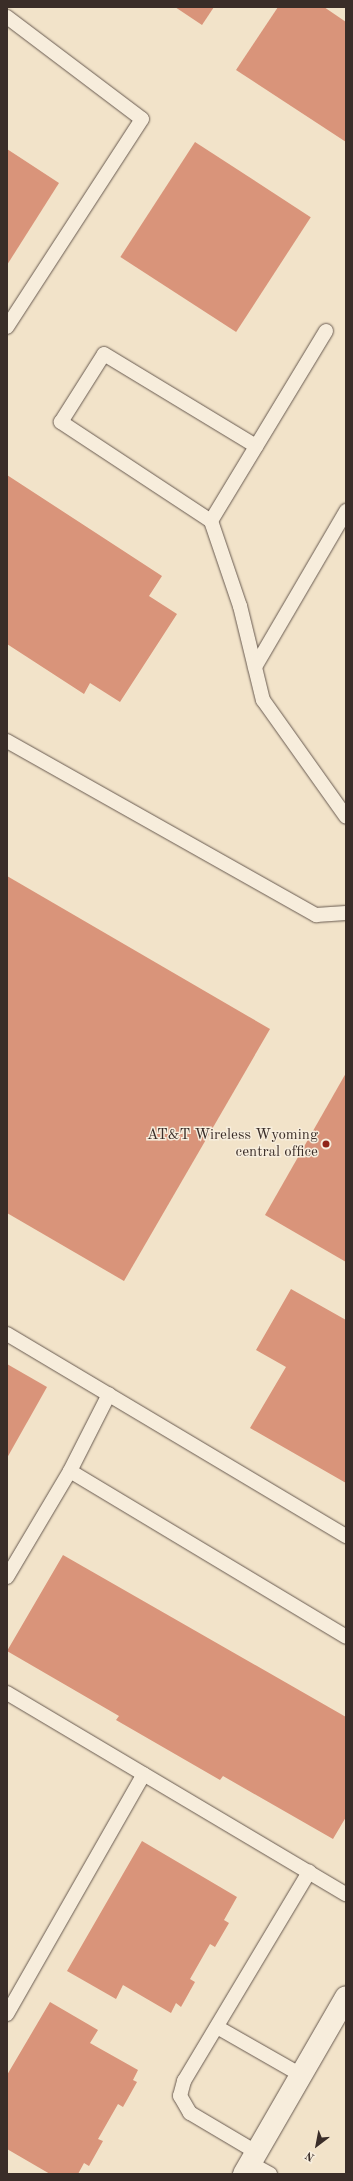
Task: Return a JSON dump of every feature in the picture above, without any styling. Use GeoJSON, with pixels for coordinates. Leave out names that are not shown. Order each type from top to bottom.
{"type":"FeatureCollection","features":[{"type":"Feature","properties":{"kind":"street"},"geometry":{"type":"LineString","coordinates":[[250,2163],[346,1997]]}},
{"type":"Feature","properties":{"kind":"lane"},"geometry":{"type":"LineString","coordinates":[[7,17],[142,119],[7,327]]}},
{"type":"Feature","properties":{"kind":"lane"},"geometry":{"type":"LineString","coordinates":[[211,521],[326,331]]}},
{"type":"Feature","properties":{"kind":"lane"},"geometry":{"type":"LineString","coordinates":[[256,446],[104,354],[61,422],[211,521],[240,606],[263,700],[346,817]]}},
{"type":"Feature","properties":{"kind":"lane"},"geometry":{"type":"LineString","coordinates":[[255,667],[346,511]]}},
{"type":"Feature","properties":{"kind":"lane"},"geometry":{"type":"LineString","coordinates":[[7,741],[316,915],[346,913]]}},
{"type":"Feature","properties":{"kind":"lane"},"geometry":{"type":"LineString","coordinates":[[7,1334],[346,1536]]}},
{"type":"Feature","properties":{"kind":"lane"},"geometry":{"type":"LineString","coordinates":[[7,1577],[70,1471],[109,1394]]}},
{"type":"Feature","properties":{"kind":"lane"},"geometry":{"type":"LineString","coordinates":[[70,1471],[346,1637]]}},
{"type":"Feature","properties":{"kind":"lane"},"geometry":{"type":"LineString","coordinates":[[7,1693],[346,1894]]}},
{"type":"Feature","properties":{"kind":"lane"},"geometry":{"type":"LineString","coordinates":[[7,2014],[144,1774]]}},
{"type":"Feature","properties":{"kind":"lane"},"geometry":{"type":"LineString","coordinates":[[270,2174],[250,2163],[190,2113],[180,2096],[184,2081],[309,1872]]}},
{"type":"Feature","properties":{"kind":"lane"},"geometry":{"type":"LineString","coordinates":[[217,2027],[301,2075]]}},
{"type":"Feature","properties":{"kind":"building"},"geometry":{"type":"Polygon","coordinates":[[[175,7],[214,7],[202,25],[175,7]]]}},
{"type":"Feature","properties":{"kind":"building"},"geometry":{"type":"Polygon","coordinates":[[[278,7],[324,7],[346,22],[346,142],[236,70],[278,7]]]}},
{"type":"Feature","properties":{"kind":"building"},"geometry":{"type":"Polygon","coordinates":[[[195,142],[311,217],[236,332],[120,257],[195,142]]]}},
{"type":"Feature","properties":{"kind":"building"},"geometry":{"type":"Polygon","coordinates":[[[7,149],[59,183],[7,265],[7,149]]]}},
{"type":"Feature","properties":{"kind":"building"},"geometry":{"type":"Polygon","coordinates":[[[7,475],[162,576],[149,596],[177,614],[120,702],[90,683],[84,694],[7,644],[7,475]]]}},
{"type":"Feature","properties":{"kind":"building"},"geometry":{"type":"Polygon","coordinates":[[[7,876],[270,1029],[124,1281],[7,1213],[7,876]]]}},
{"type":"Feature","properties":{"kind":"building","name":"AT&T Wireless Wyoming central office"},"geometry":{"type":"Polygon","coordinates":[[[346,1073],[346,1262],[265,1215],[346,1073]]]}},
{"type":"Feature","properties":{"kind":"building"},"geometry":{"type":"Polygon","coordinates":[[[291,1289],[346,1320],[346,1483],[250,1428],[286,1367],[256,1350],[291,1289]]]}},
{"type":"Feature","properties":{"kind":"building"},"geometry":{"type":"Polygon","coordinates":[[[7,1364],[47,1387],[7,1458],[7,1364]]]}},
{"type":"Feature","properties":{"kind":"building"},"geometry":{"type":"Polygon","coordinates":[[[63,1555],[346,1717],[346,1817],[333,1839],[223,1776],[220,1780],[116,1720],[119,1716],[7,1651],[63,1555]]]}},
{"type":"Feature","properties":{"kind":"building"},"geometry":{"type":"Polygon","coordinates":[[[142,1841],[237,1897],[224,1920],[229,1923],[215,1947],[210,1944],[190,1979],[195,1982],[181,2007],[176,2003],[171,2013],[123,1985],[116,1999],[67,1971],[142,1841]]]}},
{"type":"Feature","properties":{"kind":"building"},"geometry":{"type":"Polygon","coordinates":[[[50,2002],[98,2030],[90,2043],[138,2070],[133,2080],[137,2082],[123,2107],[118,2104],[98,2139],[103,2141],[89,2166],[84,2163],[78,2174],[50,2174],[7,2149],[7,2075],[50,2002]]]}},
{"type":"Feature","properties":{"kind":"place","name":"AT&T Wireless Wyoming central office"},"geometry":{"type":"Point","coordinates":[326,1144]}}]}
